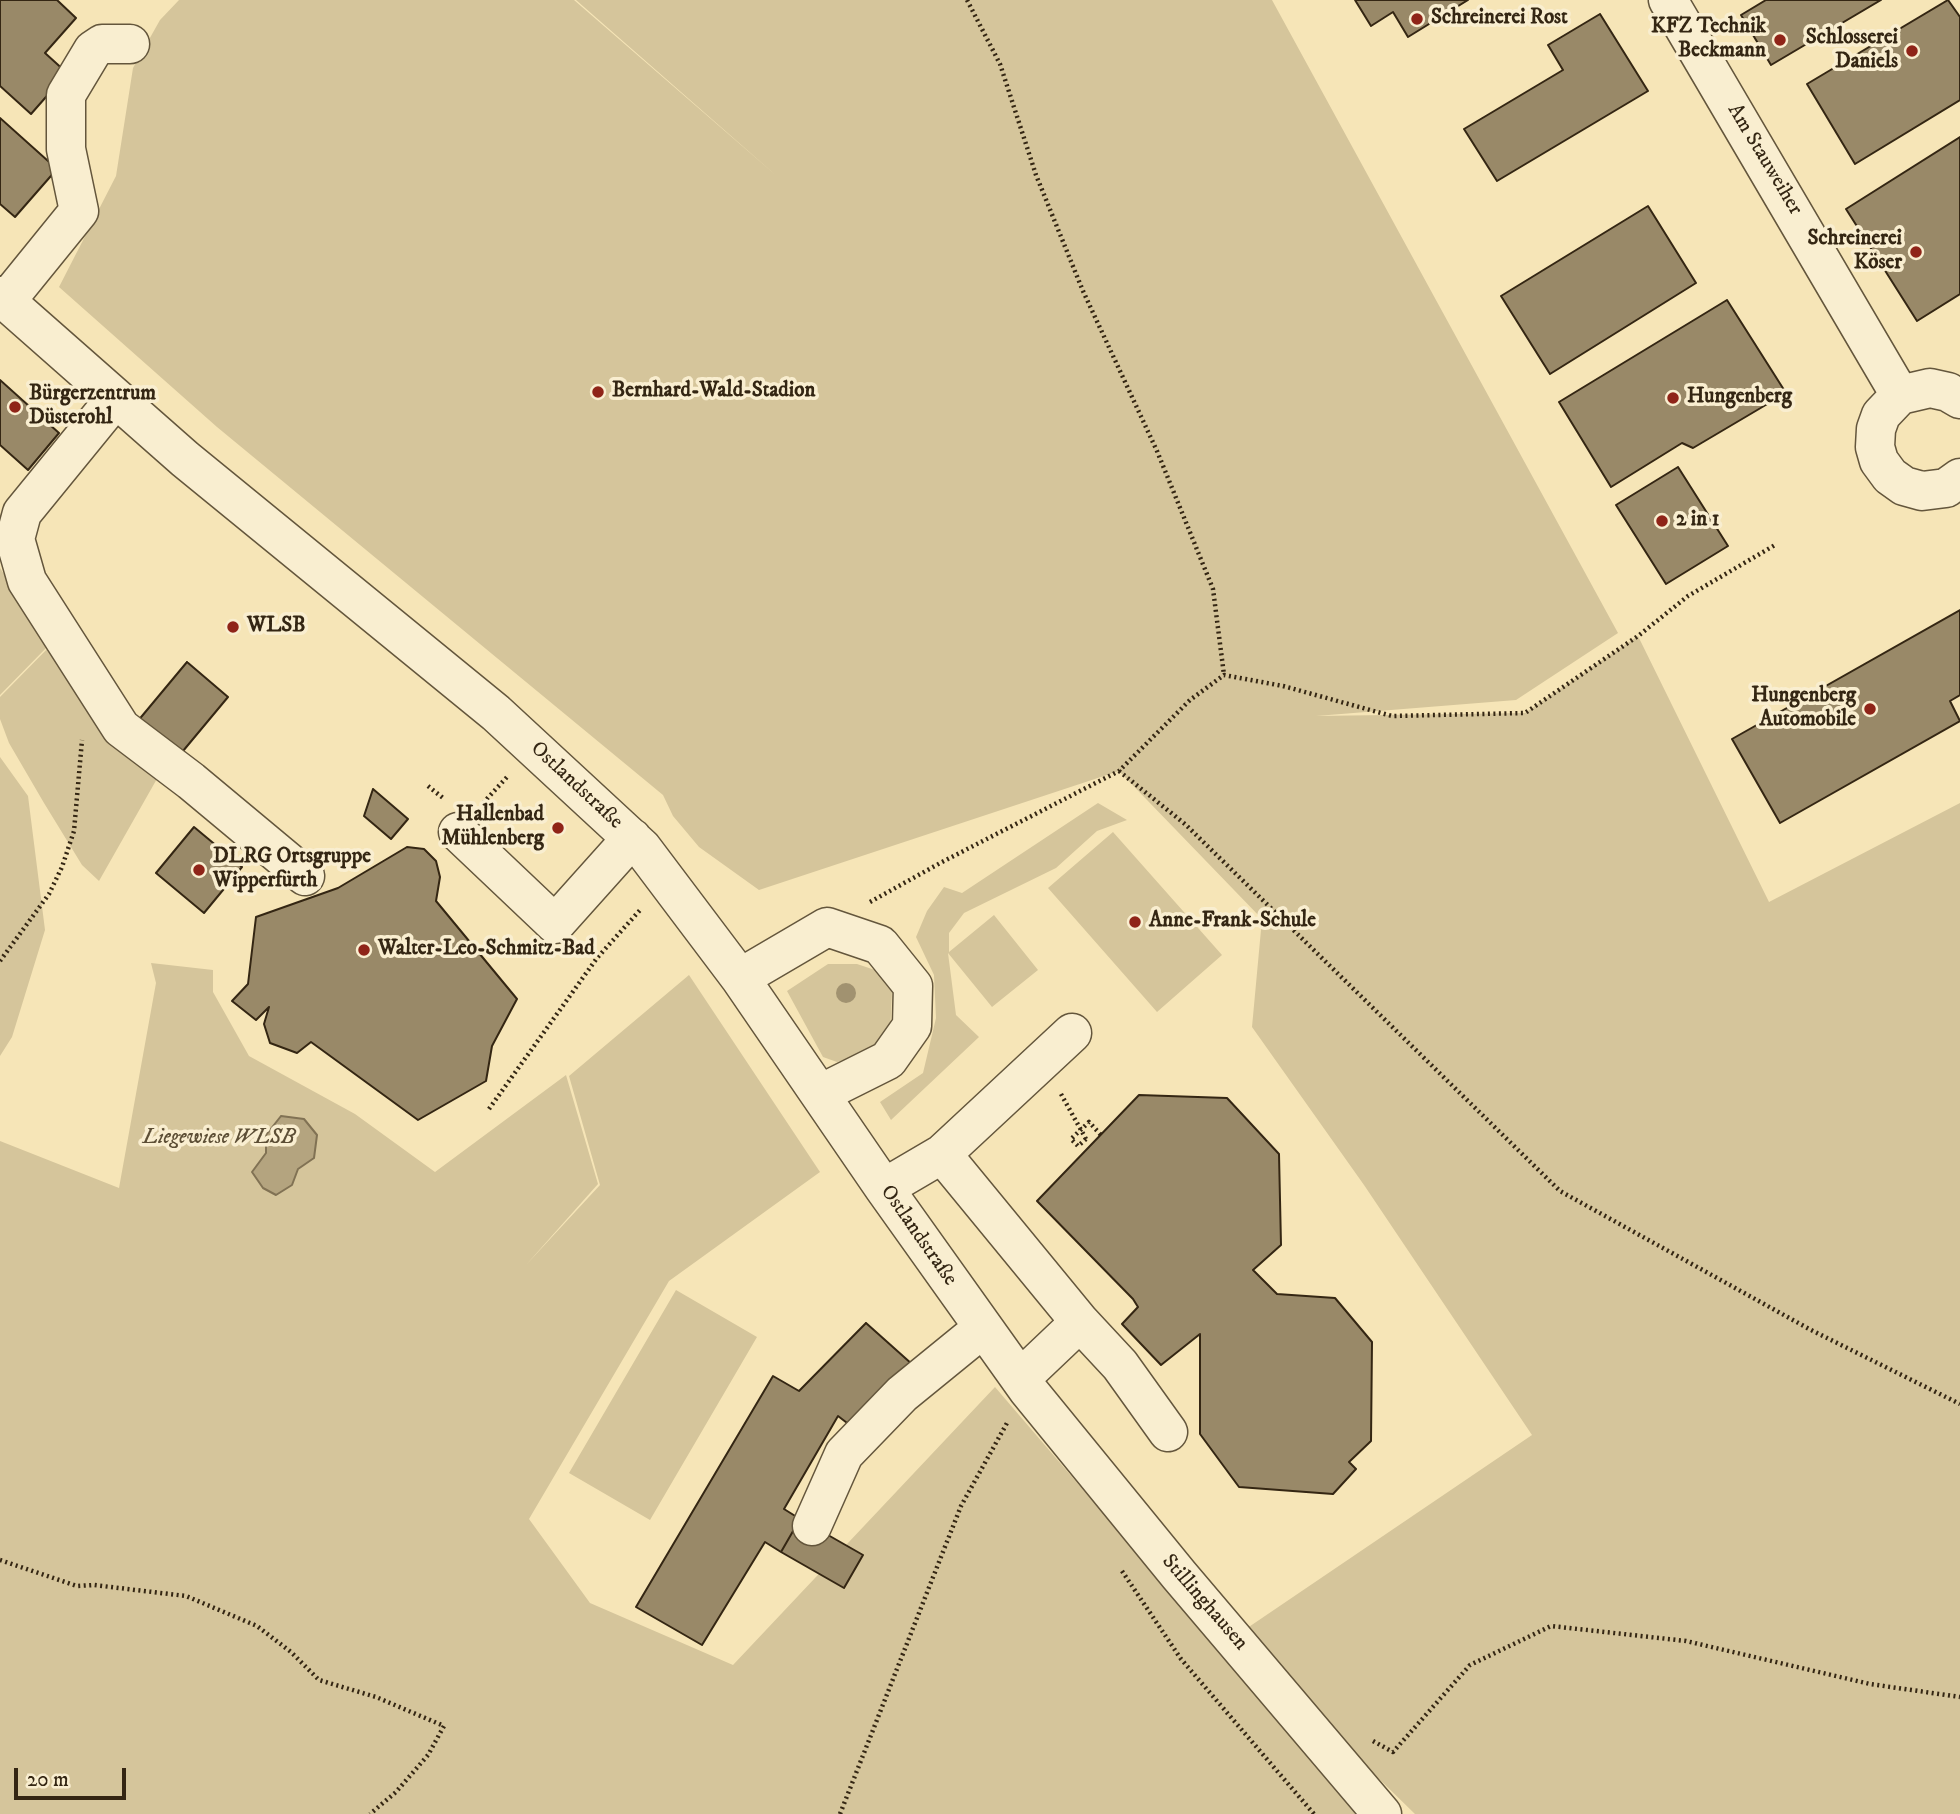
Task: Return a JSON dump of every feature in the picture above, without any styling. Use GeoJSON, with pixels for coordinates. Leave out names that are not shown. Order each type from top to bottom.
{"type":"FeatureCollection","features":[{"type":"Feature","properties":{"kind":"street","name":"Am Stauweiher"},"geometry":{"type":"LineString","coordinates":[[1668,0],[1900,395]]}},
{"type":"Feature","properties":{"kind":"street"},"geometry":{"type":"LineString","coordinates":[[3,299],[79,211],[66,149],[66,95],[93,51],[102,44],[130,44]]}},
{"type":"Feature","properties":{"kind":"street","name":"Ostlandstraße"},"geometry":{"type":"LineString","coordinates":[[3,299],[115,399],[496,713],[632,838],[668,880],[740,978],[1024,1385]]}},
{"type":"Feature","properties":{"kind":"street"},"geometry":{"type":"LineString","coordinates":[[1960,400],[1948,392],[1930,388],[1900,395],[1881,415],[1876,429],[1880,461],[1890,476],[1904,486],[1922,491],[1946,488],[1960,478]]}},
{"type":"Feature","properties":{"kind":"street"},"geometry":{"type":"LineString","coordinates":[[115,399],[22,513],[15,539],[27,581],[121,728],[191,780],[305,876]]}},
{"type":"Feature","properties":{"kind":"street"},"geometry":{"type":"LineString","coordinates":[[458,832],[555,924],[632,838]]}},
{"type":"Feature","properties":{"kind":"street"},"geometry":{"type":"LineString","coordinates":[[740,978],[827,927],[880,945],[913,986],[912,1026],[888,1060],[820,1094]]}},
{"type":"Feature","properties":{"kind":"street"},"geometry":{"type":"LineString","coordinates":[[884,1188],[942,1154],[1072,1033]]}},
{"type":"Feature","properties":{"kind":"street"},"geometry":{"type":"LineString","coordinates":[[942,1154],[1080,1322],[1120,1365],[1168,1432]]}},
{"type":"Feature","properties":{"kind":"street"},"geometry":{"type":"LineString","coordinates":[[1024,1385],[1080,1322]]}},
{"type":"Feature","properties":{"kind":"street"},"geometry":{"type":"LineString","coordinates":[[812,1526],[844,1454],[902,1394],[982,1328]]}},
{"type":"Feature","properties":{"kind":"street","name":"Stillinghausen"},"geometry":{"type":"LineString","coordinates":[[1024,1385],[1179,1575],[1382,1814]]}},
{"type":"Feature","properties":{"kind":"path"},"geometry":{"type":"LineString","coordinates":[[967,0],[1000,64],[1036,175],[1067,253],[1157,451],[1213,589],[1224,676]]}},
{"type":"Feature","properties":{"kind":"path"},"geometry":{"type":"LineString","coordinates":[[827,927],[942,862],[1119,771],[1190,700],[1224,676],[1283,686],[1392,716],[1525,713],[1638,636],[1688,596],[1775,545]]}},
{"type":"Feature","properties":{"kind":"path"},"geometry":{"type":"LineString","coordinates":[[0,961],[49,894],[74,831],[88,679]]}},
{"type":"Feature","properties":{"kind":"path"},"geometry":{"type":"LineString","coordinates":[[1119,771],[1195,833],[1560,1191],[1811,1329],[1960,1404]]}},
{"type":"Feature","properties":{"kind":"path"},"geometry":{"type":"LineString","coordinates":[[489,1109],[597,958],[668,880]]}},
{"type":"Feature","properties":{"kind":"path"},"geometry":{"type":"LineString","coordinates":[[1043,1061],[1081,1130],[1086,1139],[1079,1146],[1072,1139],[1081,1130],[1090,1122],[1101,1135]]}},
{"type":"Feature","properties":{"kind":"path"},"geometry":{"type":"LineString","coordinates":[[840,1814],[961,1506],[1024,1385]]}},
{"type":"Feature","properties":{"kind":"path"},"geometry":{"type":"LineString","coordinates":[[0,1560],[78,1586],[94,1585],[186,1596],[257,1626],[291,1652],[319,1680],[376,1697],[444,1726],[428,1755],[396,1792],[370,1814]]}},
{"type":"Feature","properties":{"kind":"path"},"geometry":{"type":"LineString","coordinates":[[1368,1739],[1393,1752],[1471,1665],[1551,1626],[1686,1641],[1870,1684],[1960,1697]]}},
{"type":"Feature","properties":{"kind":"path"},"geometry":{"type":"LineString","coordinates":[[1307,1805],[1314,1814]]}},
{"type":"Feature","properties":{"kind":"green space"},"geometry":{"type":"Polygon","coordinates":[[[179,0],[574,0],[779,178],[576,0],[1272,0],[1618,633],[1516,700],[1316,716],[1525,713],[1638,636],[1769,902],[1960,803],[1960,1814],[1415,1814],[1234,1637],[1532,1435],[1364,1185],[1252,1027],[1262,919],[1119,771],[759,890],[699,847],[673,816],[663,795],[217,427],[59,287],[116,176],[133,68],[160,20],[179,0]]]}},
{"type":"Feature","properties":{"kind":"green space"},"geometry":{"type":"Polygon","coordinates":[[[0,568],[50,644],[0,695],[0,568]]]}},
{"type":"Feature","properties":{"kind":"green space"},"geometry":{"type":"Polygon","coordinates":[[[51,645],[158,777],[99,881],[82,865],[44,803],[9,743],[0,719],[0,697],[51,645]]]}},
{"type":"Feature","properties":{"kind":"green space"},"geometry":{"type":"Polygon","coordinates":[[[0,757],[28,796],[45,930],[12,1037],[0,1056],[0,757]]]}},
{"type":"Feature","properties":{"kind":"green space"},"geometry":{"type":"Polygon","coordinates":[[[1098,803],[1127,820],[1097,831],[1056,868],[964,913],[949,933],[949,952],[994,915],[1038,970],[992,1007],[948,953],[956,1015],[979,1037],[891,1120],[880,1102],[923,1073],[936,1018],[934,975],[916,937],[927,911],[944,887],[962,893],[1098,803]]]}},
{"type":"Feature","properties":{"kind":"green space","name":"Anne-Frank-Schule"},"geometry":{"type":"Polygon","coordinates":[[[1113,832],[1222,955],[1157,1012],[1048,888],[1113,832]]]}},
{"type":"Feature","properties":{"kind":"green space","name":"Liegewiese WLSB"},"geometry":{"type":"Polygon","coordinates":[[[151,963],[213,970],[213,992],[249,1056],[355,1114],[435,1172],[566,1075],[598,1184],[526,1265],[600,1185],[569,1076],[689,975],[820,1172],[669,1281],[529,1519],[590,1603],[733,1665],[995,1387],[1361,1814],[0,1814],[0,1141],[119,1188],[156,983],[151,963]]]}},
{"type":"Feature","properties":{"kind":"green space"},"geometry":{"type":"Polygon","coordinates":[[[828,964],[857,964],[878,971],[892,991],[890,1035],[868,1053],[837,1062],[823,1057],[787,991],[828,964]]]}},
{"type":"Feature","properties":{"kind":"green space"},"geometry":{"type":"Polygon","coordinates":[[[676,1290],[757,1337],[650,1520],[569,1473],[676,1290]]]}},
{"type":"Feature","properties":{"kind":"shaded area"},"geometry":{"type":"Polygon","coordinates":[[[281,1116],[304,1119],[317,1135],[314,1158],[298,1169],[292,1185],[276,1195],[263,1188],[252,1172],[266,1153],[266,1135],[281,1116]]]}},
{"type":"Feature","properties":{"kind":"building"},"geometry":{"type":"Polygon","coordinates":[[[0,0],[57,0],[76,18],[45,53],[67,73],[31,114],[0,86],[0,0]]]}},
{"type":"Feature","properties":{"kind":"building","name":"Schreinerei Rost"},"geometry":{"type":"Polygon","coordinates":[[[1355,0],[1468,0],[1408,37],[1393,12],[1371,26],[1355,0]]]}},
{"type":"Feature","properties":{"kind":"building"},"geometry":{"type":"Polygon","coordinates":[[[1766,0],[1881,0],[1771,65],[1741,15],[1766,0]]]}},
{"type":"Feature","properties":{"kind":"building","name":"Schlosserei Daniels"},"geometry":{"type":"Polygon","coordinates":[[[1948,0],[1960,17],[1960,100],[1855,164],[1807,84],[1948,0]]]}},
{"type":"Feature","properties":{"kind":"building"},"geometry":{"type":"Polygon","coordinates":[[[1600,14],[1648,91],[1497,181],[1464,129],[1563,70],[1548,45],[1600,14]]]}},
{"type":"Feature","properties":{"kind":"building"},"geometry":{"type":"Polygon","coordinates":[[[0,118],[57,169],[15,217],[0,204],[0,118]]]}},
{"type":"Feature","properties":{"kind":"building","name":"Schreinerei Köser"},"geometry":{"type":"Polygon","coordinates":[[[1960,137],[1960,294],[1917,321],[1846,209],[1960,137]]]}},
{"type":"Feature","properties":{"kind":"building"},"geometry":{"type":"Polygon","coordinates":[[[1648,206],[1696,283],[1550,374],[1501,296],[1648,206]]]}},
{"type":"Feature","properties":{"kind":"building","name":"Hungenberg"},"geometry":{"type":"Polygon","coordinates":[[[1727,300],[1786,393],[1693,448],[1682,443],[1611,487],[1559,402],[1727,300]]]}},
{"type":"Feature","properties":{"kind":"building","name":"Bürgerzentrum Düsterohl"},"geometry":{"type":"Polygon","coordinates":[[[0,380],[59,433],[28,470],[0,445],[0,380]]]}},
{"type":"Feature","properties":{"kind":"building"},"geometry":{"type":"Polygon","coordinates":[[[1678,467],[1728,546],[1666,584],[1616,505],[1678,467]]]}},
{"type":"Feature","properties":{"kind":"building","name":"Hungenberg Automobile"},"geometry":{"type":"Polygon","coordinates":[[[1960,610],[1960,695],[1950,701],[1960,721],[1780,823],[1732,739],[1960,610]]]}},
{"type":"Feature","properties":{"kind":"building"},"geometry":{"type":"Polygon","coordinates":[[[187,662],[228,697],[178,757],[137,722],[187,662]]]}},
{"type":"Feature","properties":{"kind":"building"},"geometry":{"type":"Polygon","coordinates":[[[373,789],[408,819],[391,839],[364,816],[373,789]]]}},
{"type":"Feature","properties":{"kind":"building","name":"DLRG Ortsgruppe Wipperfürth"},"geometry":{"type":"Polygon","coordinates":[[[194,827],[242,867],[204,913],[156,873],[194,827]]]}},
{"type":"Feature","properties":{"kind":"building","name":"Walter-Leo-Schmitz-Bad"},"geometry":{"type":"Polygon","coordinates":[[[407,847],[424,849],[436,861],[440,877],[436,901],[517,999],[492,1046],[486,1081],[418,1120],[311,1042],[297,1053],[270,1043],[264,1024],[269,1007],[256,1020],[232,1001],[248,984],[256,917],[338,888],[407,847]]]}},
{"type":"Feature","properties":{"kind":"building"},"geometry":{"type":"Polygon","coordinates":[[[1139,1095],[1227,1098],[1279,1154],[1281,1245],[1253,1270],[1277,1294],[1335,1298],[1372,1342],[1371,1441],[1349,1462],[1356,1469],[1333,1494],[1239,1487],[1200,1434],[1200,1334],[1161,1365],[1122,1324],[1138,1307],[1133,1299],[1037,1201],[1139,1095]]]}},
{"type":"Feature","properties":{"kind":"building"},"geometry":{"type":"Polygon","coordinates":[[[866,1323],[913,1365],[851,1426],[838,1416],[784,1509],[800,1519],[781,1552],[765,1542],[702,1645],[636,1607],[773,1376],[799,1391],[866,1323]]]}},
{"type":"Feature","properties":{"kind":"building"},"geometry":{"type":"Polygon","coordinates":[[[800,1519],[863,1555],[844,1588],[781,1552],[800,1519]]]}},
{"type":"Feature","properties":{"kind":"place","name":"Schreinerei Rost"},"geometry":{"type":"Point","coordinates":[1417,19]}},
{"type":"Feature","properties":{"kind":"place","name":"KFZ Technik Beckmann"},"geometry":{"type":"Point","coordinates":[1780,40]}},
{"type":"Feature","properties":{"kind":"place","name":"Schlosserei Daniels"},"geometry":{"type":"Point","coordinates":[1912,51]}},
{"type":"Feature","properties":{"kind":"place","name":"Schreinerei Köser"},"geometry":{"type":"Point","coordinates":[1916,252]}},
{"type":"Feature","properties":{"kind":"place","name":"Bernhard-Wald-Stadion"},"geometry":{"type":"Point","coordinates":[598,392]}},
{"type":"Feature","properties":{"kind":"place","name":"Hungenberg"},"geometry":{"type":"Point","coordinates":[1673,398]}},
{"type":"Feature","properties":{"kind":"place","name":"Bürgerzentrum Düsterohl"},"geometry":{"type":"Point","coordinates":[15,407]}},
{"type":"Feature","properties":{"kind":"place","name":"2 in 1"},"geometry":{"type":"Point","coordinates":[1662,521]}},
{"type":"Feature","properties":{"kind":"place","name":"WLSB"},"geometry":{"type":"Point","coordinates":[233,627]}},
{"type":"Feature","properties":{"kind":"place","name":"Hungenberg Automobile"},"geometry":{"type":"Point","coordinates":[1870,709]}},
{"type":"Feature","properties":{"kind":"place","name":"Hallenbad Mühlenberg"},"geometry":{"type":"Point","coordinates":[558,828]}},
{"type":"Feature","properties":{"kind":"place","name":"DLRG Ortsgruppe Wipperfürth"},"geometry":{"type":"Point","coordinates":[199,870]}},
{"type":"Feature","properties":{"kind":"place","name":"Anne-Frank-Schule"},"geometry":{"type":"Point","coordinates":[1135,922]}},
{"type":"Feature","properties":{"kind":"place","name":"Walter-Leo-Schmitz-Bad"},"geometry":{"type":"Point","coordinates":[364,950]}}]}
